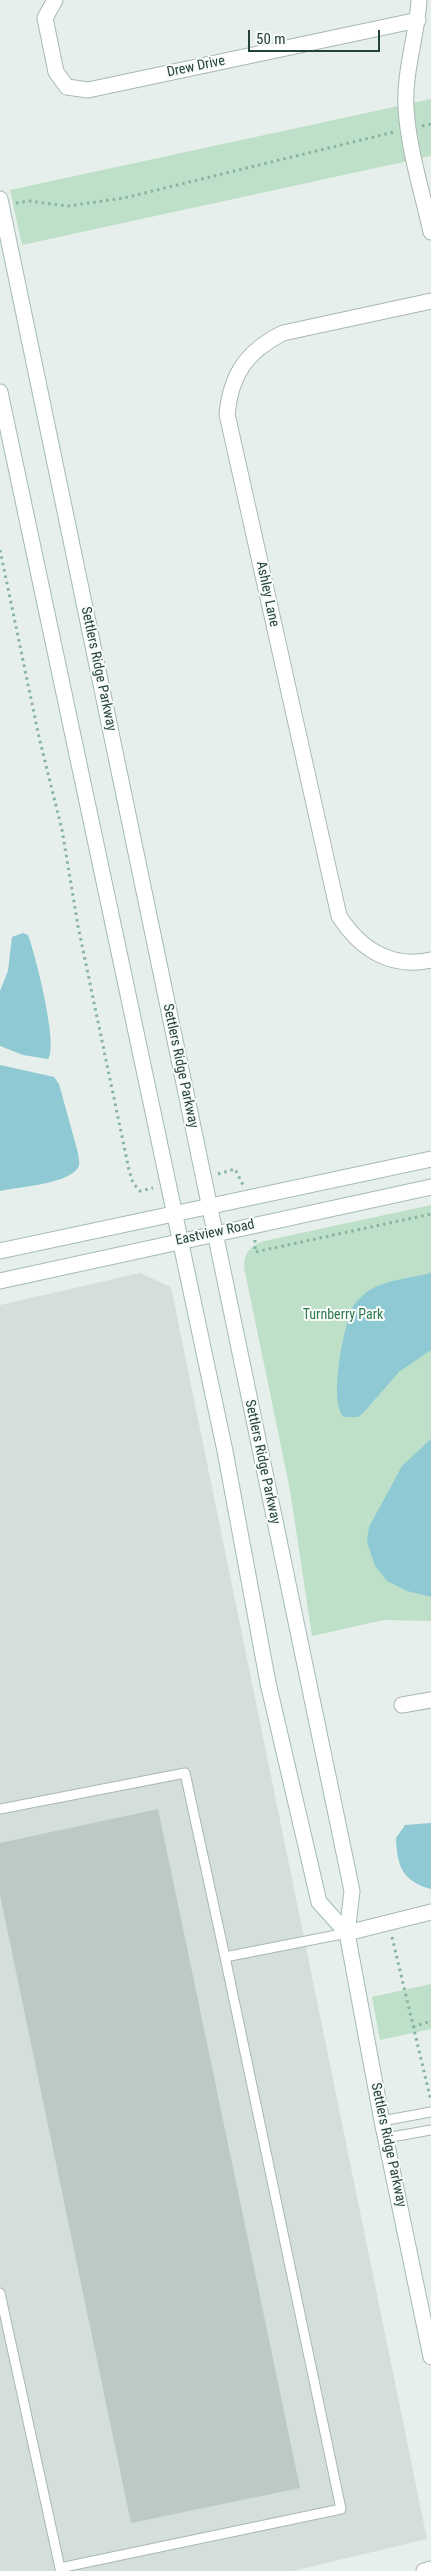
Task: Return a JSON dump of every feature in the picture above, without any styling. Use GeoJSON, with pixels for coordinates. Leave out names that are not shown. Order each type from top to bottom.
{"type":"FeatureCollection","features":[{"type":"Feature","properties":{"kind":"street","name":"Drew Drive"},"geometry":{"type":"LineString","coordinates":[[55,0],[45,18],[56,72],[67,87],[77,90],[88,90],[418,20]]}},
{"type":"Feature","properties":{"kind":"street"},"geometry":{"type":"LineString","coordinates":[[419,0],[418,20],[407,81],[406,106],[408,129],[431,232]]}},
{"type":"Feature","properties":{"kind":"street","name":"Settlers Ridge Parkway"},"geometry":{"type":"LineString","coordinates":[[0,199],[2,221],[352,1891],[347,1933],[382,2121],[431,2357]]}},
{"type":"Feature","properties":{"kind":"street","name":"Ashley Lane"},"geometry":{"type":"LineString","coordinates":[[431,301],[283,333],[270,340],[256,350],[231,385],[227,414],[339,916],[355,939],[378,955],[410,963],[431,960]]}},
{"type":"Feature","properties":{"kind":"street"},"geometry":{"type":"LineString","coordinates":[[0,392],[225,1451],[268,1683],[319,1902],[347,1933],[431,1912]]}},
{"type":"Feature","properties":{"kind":"street","name":"Eastview Road"},"geometry":{"type":"LineString","coordinates":[[0,1252],[431,1159]]}},
{"type":"Feature","properties":{"kind":"street","name":"Eastview Road"},"geometry":{"type":"LineString","coordinates":[[0,1281],[180,1240],[431,1187]]}},
{"type":"Feature","properties":{"kind":"street"},"geometry":{"type":"LineString","coordinates":[[402,1705],[431,1700]]}},
{"type":"Feature","properties":{"kind":"street"},"geometry":{"type":"LineString","coordinates":[[424,2571],[431,2569]]}},
{"type":"Feature","properties":{"kind":"lane"},"geometry":{"type":"LineString","coordinates":[[0,1809],[185,1773],[341,2509],[60,2568],[0,2293]]}},
{"type":"Feature","properties":{"kind":"lane"},"geometry":{"type":"LineString","coordinates":[[225,1957],[347,1933]]}},
{"type":"Feature","properties":{"kind":"lane"},"geometry":{"type":"LineString","coordinates":[[382,2121],[431,2112]]}},
{"type":"Feature","properties":{"kind":"lane"},"geometry":{"type":"LineString","coordinates":[[386,2138],[431,2130]]}},
{"type":"Feature","properties":{"kind":"path"},"geometry":{"type":"LineString","coordinates":[[29,201],[68,206],[124,198],[431,124]]}},
{"type":"Feature","properties":{"kind":"path"},"geometry":{"type":"LineString","coordinates":[[0,550],[39,738],[62,830],[78,926],[129,1170],[133,1183],[140,1191]]}},
{"type":"Feature","properties":{"kind":"path"},"geometry":{"type":"LineString","coordinates":[[256,1252],[431,1214]]}},
{"type":"Feature","properties":{"kind":"path"},"geometry":{"type":"LineString","coordinates":[[392,1938],[430,2098]]}},
{"type":"Feature","properties":{"kind":"path"},"geometry":{"type":"LineString","coordinates":[[413,2027],[431,2020]]}},
{"type":"Feature","properties":{"kind":"shaded area"},"geometry":{"type":"Polygon","coordinates":[[[140,1273],[171,1287],[427,2539],[293,2571],[0,2571],[0,1305],[140,1273]]]}},
{"type":"Feature","properties":{"kind":"green space"},"geometry":{"type":"Polygon","coordinates":[[[431,99],[431,156],[22,245],[10,190],[431,99]]]}},
{"type":"Feature","properties":{"kind":"green space","name":"Turnberry Park"},"geometry":{"type":"Polygon","coordinates":[[[431,1205],[431,1621],[384,1620],[312,1636],[290,1490],[245,1272],[246,1256],[254,1246],[264,1241],[431,1205]]]}},
{"type":"Feature","properties":{"kind":"green space"},"geometry":{"type":"Polygon","coordinates":[[[431,1984],[431,2029],[380,2040],[372,1997],[431,1984]]]}},
{"type":"Feature","properties":{"kind":"water"},"geometry":{"type":"Polygon","coordinates":[[[23,933],[28,935],[45,999],[51,1037],[51,1051],[48,1059],[23,1055],[0,1046],[0,991],[8,971],[12,937],[23,933]]]}},
{"type":"Feature","properties":{"kind":"water"},"geometry":{"type":"Polygon","coordinates":[[[0,1065],[54,1077],[59,1084],[78,1153],[79,1164],[75,1171],[67,1177],[44,1184],[0,1191],[0,1065]]]}},
{"type":"Feature","properties":{"kind":"water"},"geometry":{"type":"Polygon","coordinates":[[[431,1273],[431,1350],[399,1372],[358,1417],[344,1417],[339,1409],[337,1380],[342,1344],[354,1305],[366,1292],[375,1287],[431,1273]]]}},
{"type":"Feature","properties":{"kind":"water"},"geometry":{"type":"Polygon","coordinates":[[[431,1439],[431,1597],[407,1591],[387,1581],[375,1566],[367,1542],[369,1527],[402,1466],[431,1439]]]}},
{"type":"Feature","properties":{"kind":"water"},"geometry":{"type":"Polygon","coordinates":[[[431,1823],[431,1889],[413,1882],[407,1877],[398,1857],[396,1838],[405,1825],[431,1823]]]}},
{"type":"Feature","properties":{"kind":"building"},"geometry":{"type":"Polygon","coordinates":[[[158,1809],[300,2488],[131,2523],[0,1895],[0,1843],[158,1809]]]}}]}
